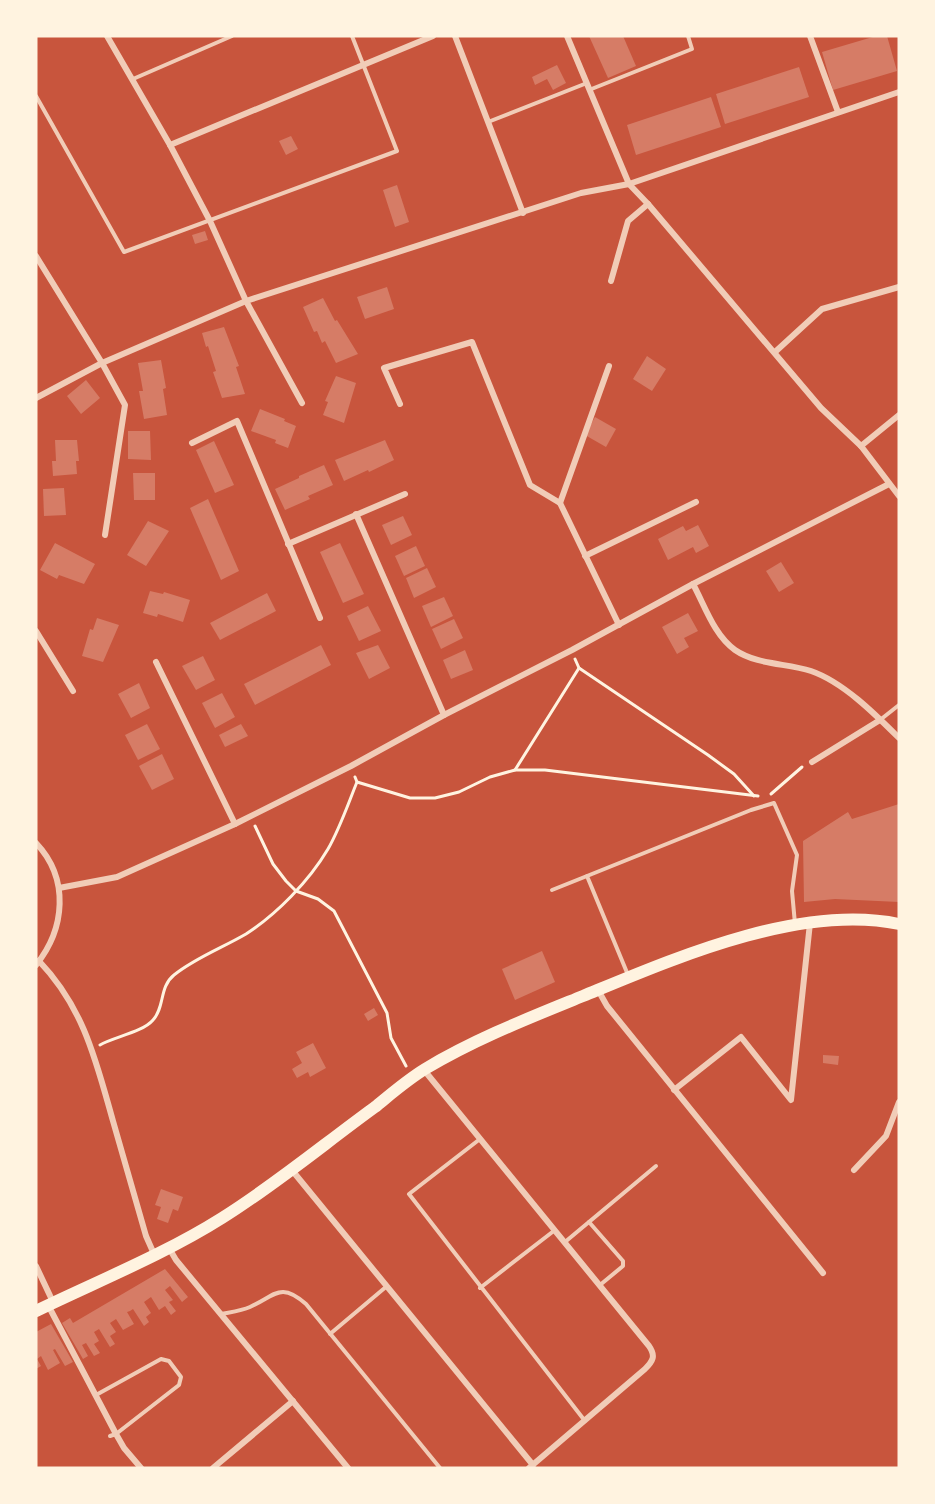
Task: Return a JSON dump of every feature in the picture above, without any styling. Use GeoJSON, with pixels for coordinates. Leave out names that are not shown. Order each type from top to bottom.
{"type":"FeatureCollection","features":[{"type":"Feature","properties":{"kind":"main road"},"geometry":{"type":"LineString","coordinates":[[36,1311],[220,1220],[424,1070],[484,1036],[717,944],[810,923],[864,920],[899,924]]}},
{"type":"Feature","properties":{"kind":"street"},"geometry":{"type":"LineString","coordinates":[[107,36],[170,145],[210,221],[246,301],[302,403]]}},
{"type":"Feature","properties":{"kind":"street"},"geometry":{"type":"LineString","coordinates":[[170,145],[433,36]]}},
{"type":"Feature","properties":{"kind":"street"},"geometry":{"type":"LineString","coordinates":[[455,36],[523,213]]}},
{"type":"Feature","properties":{"kind":"street"},"geometry":{"type":"LineString","coordinates":[[567,36],[629,184],[822,408],[861,446],[899,496]]}},
{"type":"Feature","properties":{"kind":"street"},"geometry":{"type":"LineString","coordinates":[[810,36],[838,112]]}},
{"type":"Feature","properties":{"kind":"street"},"geometry":{"type":"LineString","coordinates":[[36,398],[102,363],[246,301],[581,193],[629,184],[899,92]]}},
{"type":"Feature","properties":{"kind":"street"},"geometry":{"type":"LineString","coordinates":[[611,281],[628,221],[648,204]]}},
{"type":"Feature","properties":{"kind":"street"},"geometry":{"type":"LineString","coordinates":[[36,256],[125,405],[105,535]]}},
{"type":"Feature","properties":{"kind":"street"},"geometry":{"type":"LineString","coordinates":[[776,352],[822,309],[899,287]]}},
{"type":"Feature","properties":{"kind":"street"},"geometry":{"type":"LineString","coordinates":[[400,404],[384,368],[472,342],[530,485],[560,503],[619,625]]}},
{"type":"Feature","properties":{"kind":"street"},"geometry":{"type":"LineString","coordinates":[[560,503],[609,366]]}},
{"type":"Feature","properties":{"kind":"street"},"geometry":{"type":"LineString","coordinates":[[861,446],[899,415]]}},
{"type":"Feature","properties":{"kind":"street"},"geometry":{"type":"LineString","coordinates":[[192,443],[237,421],[320,618]]}},
{"type":"Feature","properties":{"kind":"street"},"geometry":{"type":"LineString","coordinates":[[58,888],[117,877],[235,824],[351,766],[693,584],[889,484]]}},
{"type":"Feature","properties":{"kind":"street"},"geometry":{"type":"LineString","coordinates":[[288,544],[405,494]]}},
{"type":"Feature","properties":{"kind":"street"},"geometry":{"type":"LineString","coordinates":[[585,556],[696,502]]}},
{"type":"Feature","properties":{"kind":"street"},"geometry":{"type":"LineString","coordinates":[[356,514],[444,715]]}},
{"type":"Feature","properties":{"kind":"street"},"geometry":{"type":"LineString","coordinates":[[693,584],[719,635],[736,651],[758,660],[811,672],[836,683],[899,738]]}},
{"type":"Feature","properties":{"kind":"street"},"geometry":{"type":"LineString","coordinates":[[36,631],[73,692]]}},
{"type":"Feature","properties":{"kind":"street"},"geometry":{"type":"LineString","coordinates":[[156,662],[235,824]]}},
{"type":"Feature","properties":{"kind":"street"},"geometry":{"type":"LineString","coordinates":[[812,762],[880,720]]}},
{"type":"Feature","properties":{"kind":"street"},"geometry":{"type":"LineString","coordinates":[[36,843],[53,867],[58,888],[57,928],[51,944],[37,963],[57,980],[70,1001],[93,1049],[146,1236],[154,1254]]}},
{"type":"Feature","properties":{"kind":"street"},"geometry":{"type":"LineString","coordinates":[[674,1090],[741,1037],[791,1100],[810,923]]}},
{"type":"Feature","properties":{"kind":"street"},"geometry":{"type":"LineString","coordinates":[[598,990],[607,1006],[823,1273]]}},
{"type":"Feature","properties":{"kind":"street"},"geometry":{"type":"LineString","coordinates":[[291,1169],[388,1286],[531,1467],[645,1369],[653,1361],[654,1356],[649,1346],[600,1285],[424,1070]]}},
{"type":"Feature","properties":{"kind":"street"},"geometry":{"type":"LineString","coordinates":[[854,1170],[886,1136],[899,1102]]}},
{"type":"Feature","properties":{"kind":"street"},"geometry":{"type":"LineString","coordinates":[[168,1247],[196,1285],[348,1468]]}},
{"type":"Feature","properties":{"kind":"street"},"geometry":{"type":"LineString","coordinates":[[36,1266],[91,1392],[113,1435],[141,1468]]}},
{"type":"Feature","properties":{"kind":"street"},"geometry":{"type":"LineString","coordinates":[[213,1468],[293,1401]]}},
{"type":"Feature","properties":{"kind":"lane"},"geometry":{"type":"LineString","coordinates":[[132,80],[232,36]]}},
{"type":"Feature","properties":{"kind":"lane"},"geometry":{"type":"LineString","coordinates":[[36,96],[124,252],[397,151],[352,36]]}},
{"type":"Feature","properties":{"kind":"lane"},"geometry":{"type":"LineString","coordinates":[[488,122],[692,49],[688,36]]}},
{"type":"Feature","properties":{"kind":"lane"},"geometry":{"type":"LineString","coordinates":[[880,720],[899,705]]}},
{"type":"Feature","properties":{"kind":"lane"},"geometry":{"type":"LineString","coordinates":[[552,890],[751,810],[774,803],[797,855],[792,891],[795,925]]}},
{"type":"Feature","properties":{"kind":"lane"},"geometry":{"type":"LineString","coordinates":[[587,876],[629,978]]}},
{"type":"Feature","properties":{"kind":"lane"},"geometry":{"type":"LineString","coordinates":[[480,1139],[409,1194],[585,1422]]}},
{"type":"Feature","properties":{"kind":"lane"},"geometry":{"type":"LineString","coordinates":[[565,1242],[656,1166]]}},
{"type":"Feature","properties":{"kind":"lane"},"geometry":{"type":"LineString","coordinates":[[588,1222],[623,1261],[623,1266],[600,1285]]}},
{"type":"Feature","properties":{"kind":"lane"},"geometry":{"type":"LineString","coordinates":[[480,1288],[555,1230]]}},
{"type":"Feature","properties":{"kind":"lane"},"geometry":{"type":"LineString","coordinates":[[330,1334],[388,1286]]}},
{"type":"Feature","properties":{"kind":"lane"},"geometry":{"type":"LineString","coordinates":[[220,1314],[249,1308],[279,1291],[289,1292],[306,1304],[440,1468]]}},
{"type":"Feature","properties":{"kind":"lane"},"geometry":{"type":"LineString","coordinates":[[91,1392],[161,1359],[169,1361],[180,1372],[182,1377],[178,1385],[113,1435]]}},
{"type":"Feature","properties":{"kind":"path"},"geometry":{"type":"LineString","coordinates":[[572,650],[579,668],[708,755],[734,774],[756,797]]}},
{"type":"Feature","properties":{"kind":"path"},"geometry":{"type":"LineString","coordinates":[[515,770],[579,668]]}},
{"type":"Feature","properties":{"kind":"path"},"geometry":{"type":"LineString","coordinates":[[774,803],[769,795],[795,772],[812,762]]}},
{"type":"Feature","properties":{"kind":"path"},"geometry":{"type":"LineString","coordinates":[[93,1049],[113,1038],[148,1025],[156,1016],[162,993],[171,978],[184,968],[247,933],[296,891],[328,849],[342,821],[357,782],[351,766]]}},
{"type":"Feature","properties":{"kind":"path"},"geometry":{"type":"LineString","coordinates":[[357,782],[410,798],[435,798],[459,792],[490,777],[515,770],[556,771],[762,796]]}},
{"type":"Feature","properties":{"kind":"path"},"geometry":{"type":"LineString","coordinates":[[251,816],[273,864],[296,891],[318,899],[334,911],[387,1013],[391,1038],[413,1078]]}},
{"type":"Feature","properties":{"kind":"building"},"geometry":{"type":"Polygon","coordinates":[[[589,36],[623,36],[636,66],[608,78],[589,36]]]}},
{"type":"Feature","properties":{"kind":"building"},"geometry":{"type":"Polygon","coordinates":[[[876,36],[887,36],[897,71],[833,90],[822,52],[876,36]]]}},
{"type":"Feature","properties":{"kind":"building"},"geometry":{"type":"Polygon","coordinates":[[[557,65],[566,83],[553,90],[547,79],[535,85],[532,77],[557,65]]]}},
{"type":"Feature","properties":{"kind":"building"},"geometry":{"type":"Polygon","coordinates":[[[799,67],[809,97],[725,124],[716,94],[799,67]]]}},
{"type":"Feature","properties":{"kind":"building"},"geometry":{"type":"Polygon","coordinates":[[[711,97],[721,127],[636,155],[627,125],[711,97]]]}},
{"type":"Feature","properties":{"kind":"building"},"geometry":{"type":"Polygon","coordinates":[[[291,136],[298,149],[286,155],[279,141],[291,136]]]}},
{"type":"Feature","properties":{"kind":"building"},"geometry":{"type":"Polygon","coordinates":[[[397,185],[409,222],[395,227],[383,190],[397,185]]]}},
{"type":"Feature","properties":{"kind":"building"},"geometry":{"type":"Polygon","coordinates":[[[205,231],[208,240],[195,244],[192,235],[205,231]]]}},
{"type":"Feature","properties":{"kind":"building"},"geometry":{"type":"Polygon","coordinates":[[[387,287],[394,309],[365,319],[357,297],[387,287]]]}},
{"type":"Feature","properties":{"kind":"building"},"geometry":{"type":"Polygon","coordinates":[[[323,298],[335,321],[337,320],[358,354],[336,363],[325,341],[322,343],[317,331],[314,332],[303,307],[323,298]]]}},
{"type":"Feature","properties":{"kind":"building"},"geometry":{"type":"Polygon","coordinates":[[[224,327],[239,366],[236,367],[245,394],[222,398],[213,372],[216,371],[202,333],[224,327]]]}},
{"type":"Feature","properties":{"kind":"building"},"geometry":{"type":"Polygon","coordinates":[[[647,356],[666,369],[652,391],[633,379],[647,356]]]}},
{"type":"Feature","properties":{"kind":"building"},"geometry":{"type":"Polygon","coordinates":[[[161,360],[166,388],[163,389],[167,415],[144,419],[139,391],[143,391],[138,363],[161,360]]]}},
{"type":"Feature","properties":{"kind":"building"},"geometry":{"type":"Polygon","coordinates":[[[336,376],[356,383],[344,423],[323,415],[328,402],[325,401],[336,376]]]}},
{"type":"Feature","properties":{"kind":"building"},"geometry":{"type":"Polygon","coordinates":[[[86,380],[100,398],[81,414],[67,396],[86,380]]]}},
{"type":"Feature","properties":{"kind":"building"},"geometry":{"type":"Polygon","coordinates":[[[260,409],[296,426],[288,448],[275,443],[276,440],[251,431],[260,409]]]}},
{"type":"Feature","properties":{"kind":"building"},"geometry":{"type":"Polygon","coordinates":[[[595,417],[616,429],[606,447],[585,435],[595,417]]]}},
{"type":"Feature","properties":{"kind":"building"},"geometry":{"type":"Polygon","coordinates":[[[128,431],[150,431],[151,460],[128,459],[128,431]]]}},
{"type":"Feature","properties":{"kind":"building"},"geometry":{"type":"Polygon","coordinates":[[[55,440],[77,440],[79,461],[76,461],[77,474],[53,476],[52,461],[56,461],[55,440]]]}},
{"type":"Feature","properties":{"kind":"building"},"geometry":{"type":"Polygon","coordinates":[[[385,440],[394,460],[344,481],[335,460],[385,440]]]}},
{"type":"Feature","properties":{"kind":"building"},"geometry":{"type":"Polygon","coordinates":[[[214,441],[234,485],[215,493],[196,450],[214,441]]]}},
{"type":"Feature","properties":{"kind":"building"},"geometry":{"type":"Polygon","coordinates":[[[324,465],[333,485],[285,510],[275,489],[324,465]]]}},
{"type":"Feature","properties":{"kind":"building"},"geometry":{"type":"Polygon","coordinates":[[[133,473],[155,473],[155,500],[134,500],[133,473]]]}},
{"type":"Feature","properties":{"kind":"building"},"geometry":{"type":"Polygon","coordinates":[[[64,488],[66,515],[44,516],[43,489],[64,488]]]}},
{"type":"Feature","properties":{"kind":"building"},"geometry":{"type":"Polygon","coordinates":[[[208,499],[239,571],[221,580],[190,508],[208,499]]]}},
{"type":"Feature","properties":{"kind":"building"},"geometry":{"type":"Polygon","coordinates":[[[403,516],[412,535],[391,545],[382,525],[403,516]]]}},
{"type":"Feature","properties":{"kind":"building"},"geometry":{"type":"Polygon","coordinates":[[[148,521],[169,531],[146,566],[127,555],[148,521]]]}},
{"type":"Feature","properties":{"kind":"building"},"geometry":{"type":"Polygon","coordinates":[[[698,525],[709,546],[696,553],[693,547],[668,560],[658,539],[683,526],[686,531],[698,525]]]}},
{"type":"Feature","properties":{"kind":"building"},"geometry":{"type":"Polygon","coordinates":[[[55,543],[95,564],[84,584],[59,575],[57,579],[40,570],[55,543]]]}},
{"type":"Feature","properties":{"kind":"building"},"geometry":{"type":"Polygon","coordinates":[[[340,543],[364,594],[343,603],[320,552],[340,543]]]}},
{"type":"Feature","properties":{"kind":"building"},"geometry":{"type":"Polygon","coordinates":[[[416,546],[425,566],[404,576],[395,556],[416,546]]]}},
{"type":"Feature","properties":{"kind":"building"},"geometry":{"type":"Polygon","coordinates":[[[781,562],[794,583],[779,592],[766,571],[781,562]]]}},
{"type":"Feature","properties":{"kind":"building"},"geometry":{"type":"Polygon","coordinates":[[[427,568],[436,587],[414,598],[406,578],[427,568]]]}},
{"type":"Feature","properties":{"kind":"building"},"geometry":{"type":"Polygon","coordinates":[[[150,591],[163,594],[164,592],[190,600],[183,622],[158,614],[157,617],[143,613],[150,591]]]}},
{"type":"Feature","properties":{"kind":"building"},"geometry":{"type":"Polygon","coordinates":[[[267,593],[276,611],[220,640],[210,623],[267,593]]]}},
{"type":"Feature","properties":{"kind":"building"},"geometry":{"type":"Polygon","coordinates":[[[444,597],[453,616],[431,627],[422,606],[444,597]]]}},
{"type":"Feature","properties":{"kind":"building"},"geometry":{"type":"Polygon","coordinates":[[[368,606],[381,631],[359,641],[347,616],[368,606]]]}},
{"type":"Feature","properties":{"kind":"building"},"geometry":{"type":"Polygon","coordinates":[[[688,613],[698,631],[684,638],[689,647],[677,654],[662,627],[688,613]]]}},
{"type":"Feature","properties":{"kind":"building"},"geometry":{"type":"Polygon","coordinates":[[[97,618],[119,625],[103,662],[82,656],[90,629],[93,630],[97,618]]]}},
{"type":"Feature","properties":{"kind":"building"},"geometry":{"type":"Polygon","coordinates":[[[454,619],[463,638],[441,649],[432,629],[454,619]]]}},
{"type":"Feature","properties":{"kind":"building"},"geometry":{"type":"Polygon","coordinates":[[[321,645],[331,665],[255,705],[244,684],[321,645]]]}},
{"type":"Feature","properties":{"kind":"building"},"geometry":{"type":"Polygon","coordinates":[[[378,645],[390,668],[369,679],[356,653],[378,645]]]}},
{"type":"Feature","properties":{"kind":"building"},"geometry":{"type":"Polygon","coordinates":[[[465,650],[473,670],[451,679],[443,660],[465,650]]]}},
{"type":"Feature","properties":{"kind":"building"},"geometry":{"type":"Polygon","coordinates":[[[203,656],[215,680],[196,690],[182,666],[203,656]]]}},
{"type":"Feature","properties":{"kind":"building"},"geometry":{"type":"Polygon","coordinates":[[[139,683],[150,708],[131,718],[118,694],[139,683]]]}},
{"type":"Feature","properties":{"kind":"building"},"geometry":{"type":"Polygon","coordinates":[[[222,693],[235,717],[215,728],[202,703],[222,693]]]}},
{"type":"Feature","properties":{"kind":"building"},"geometry":{"type":"Polygon","coordinates":[[[147,724],[160,749],[138,760],[125,735],[147,724]]]}},
{"type":"Feature","properties":{"kind":"building"},"geometry":{"type":"Polygon","coordinates":[[[241,724],[248,736],[225,747],[219,735],[241,724]]]}},
{"type":"Feature","properties":{"kind":"building"},"geometry":{"type":"Polygon","coordinates":[[[162,754],[174,779],[152,790],[139,766],[162,754]]]}},
{"type":"Feature","properties":{"kind":"building"},"geometry":{"type":"Polygon","coordinates":[[[899,804],[899,902],[835,899],[804,902],[803,841],[848,812],[852,819],[899,804]]]}},
{"type":"Feature","properties":{"kind":"building"},"geometry":{"type":"Polygon","coordinates":[[[542,951],[555,982],[515,1000],[502,969],[542,951]]]}},
{"type":"Feature","properties":{"kind":"building"},"geometry":{"type":"Polygon","coordinates":[[[374,1008],[378,1015],[368,1021],[364,1014],[374,1008]]]}},
{"type":"Feature","properties":{"kind":"building"},"geometry":{"type":"Polygon","coordinates":[[[313,1043],[326,1068],[310,1077],[308,1072],[297,1078],[292,1069],[302,1063],[296,1052],[313,1043]]]}},
{"type":"Feature","properties":{"kind":"building"},"geometry":{"type":"Polygon","coordinates":[[[823,1055],[839,1056],[838,1065],[823,1063],[823,1055]]]}},
{"type":"Feature","properties":{"kind":"building"},"geometry":{"type":"Polygon","coordinates":[[[161,1189],[183,1197],[178,1211],[173,1209],[168,1223],[157,1219],[161,1207],[155,1205],[161,1189]]]}},
{"type":"Feature","properties":{"kind":"building"},"geometry":{"type":"Polygon","coordinates":[[[165,1269],[188,1297],[182,1302],[170,1286],[165,1290],[173,1300],[169,1302],[176,1311],[171,1315],[165,1306],[159,1310],[151,1297],[144,1302],[151,1313],[146,1317],[149,1322],[144,1326],[133,1309],[127,1312],[134,1324],[123,1330],[116,1319],[110,1323],[116,1332],[110,1336],[115,1344],[110,1347],[99,1329],[94,1332],[99,1341],[94,1344],[100,1353],[94,1356],[86,1343],[82,1345],[88,1356],[83,1359],[62,1323],[70,1318],[73,1323],[165,1269]]]}},
{"type":"Feature","properties":{"kind":"building"},"geometry":{"type":"Polygon","coordinates":[[[51,1324],[73,1362],[65,1366],[55,1349],[53,1350],[60,1363],[48,1370],[41,1356],[37,1359],[41,1366],[36,1369],[36,1332],[51,1324]]]}}]}
